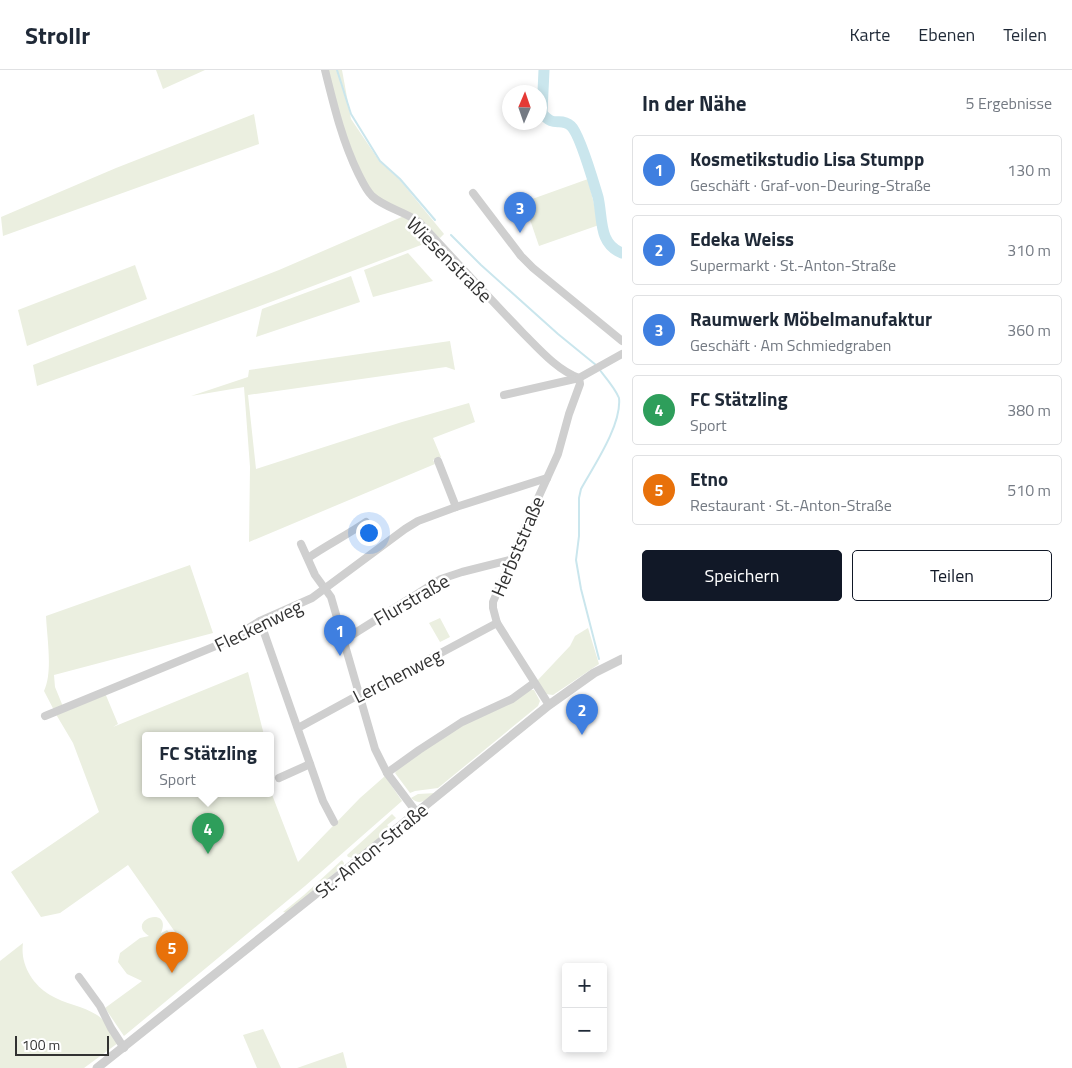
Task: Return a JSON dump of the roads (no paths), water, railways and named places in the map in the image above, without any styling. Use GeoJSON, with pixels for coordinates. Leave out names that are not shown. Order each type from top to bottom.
{"type":"FeatureCollection","features":[{"type":"Feature","properties":{"kind":"street","name":"Wiesenstraße"},"geometry":{"type":"LineString","coordinates":[[325,70],[341,132],[363,184],[371,195],[380,202],[408,214],[419,222],[534,344],[568,374],[579,378]]}},
{"type":"Feature","properties":{"kind":"street"},"geometry":{"type":"LineString","coordinates":[[472,194],[521,256],[533,268],[622,341]]}},
{"type":"Feature","properties":{"kind":"street"},"geometry":{"type":"LineString","coordinates":[[504,395],[579,378],[622,354]]}},
{"type":"Feature","properties":{"kind":"street","name":"Herbststraße"},"geometry":{"type":"LineString","coordinates":[[549,705],[496,623],[493,602],[558,454],[580,384],[579,378]]}},
{"type":"Feature","properties":{"kind":"street"},"geometry":{"type":"LineString","coordinates":[[438,462],[456,507]]}},
{"type":"Feature","properties":{"kind":"street","name":"Fleckenweg"},"geometry":{"type":"LineString","coordinates":[[45,716],[240,636],[247,628],[260,620],[301,604],[325,589],[405,529],[426,518],[547,478]]}},
{"type":"Feature","properties":{"kind":"street"},"geometry":{"type":"LineString","coordinates":[[308,558],[326,545],[346,536],[366,522]]}},
{"type":"Feature","properties":{"kind":"street"},"geometry":{"type":"LineString","coordinates":[[301,544],[315,574],[331,597],[375,750],[387,773],[418,813]]}},
{"type":"Feature","properties":{"kind":"street","name":"Flurstraße"},"geometry":{"type":"LineString","coordinates":[[344,640],[441,579],[510,560]]}},
{"type":"Feature","properties":{"kind":"street"},"geometry":{"type":"LineString","coordinates":[[260,620],[323,800],[334,822]]}},
{"type":"Feature","properties":{"kind":"street","name":"Lerchenweg"},"geometry":{"type":"LineString","coordinates":[[298,728],[496,623]]}},
{"type":"Feature","properties":{"kind":"street","name":"St.-Anton-Straße"},"geometry":{"type":"LineString","coordinates":[[97,1068],[418,813],[549,705],[594,673],[622,659]]}},
{"type":"Feature","properties":{"kind":"street"},"geometry":{"type":"LineString","coordinates":[[387,773],[462,722],[512,699],[534,683]]}},
{"type":"Feature","properties":{"kind":"street"},"geometry":{"type":"LineString","coordinates":[[279,778],[310,764]]}},
{"type":"Feature","properties":{"kind":"street"},"geometry":{"type":"LineString","coordinates":[[79,977],[100,1006],[124,1048]]}},
{"type":"Feature","properties":{"kind":"waterway"},"geometry":{"type":"LineString","coordinates":[[337,70],[351,114],[380,161],[400,179],[435,220]]}},
{"type":"Feature","properties":{"kind":"waterway"},"geometry":{"type":"LineString","coordinates":[[544,70],[542,113],[546,118],[554,122],[567,123],[575,131],[598,197],[605,237],[614,249],[622,253]]}},
{"type":"Feature","properties":{"kind":"waterway"},"geometry":{"type":"LineString","coordinates":[[451,235],[481,265],[558,334],[596,365]]}},
{"type":"Feature","properties":{"kind":"waterway"},"geometry":{"type":"LineString","coordinates":[[599,369],[619,398],[619,409],[606,445],[581,489],[576,560],[581,589],[599,659]]}},
{"type":"Feature","properties":{"kind":"place","name":"Raumwerk Möbelmanufaktur"},"geometry":{"type":"Point","coordinates":[520,233]}},
{"type":"Feature","properties":{"kind":"place","name":"Kosmetikstudio Lisa Stumpp"},"geometry":{"type":"Point","coordinates":[340,656]}},
{"type":"Feature","properties":{"kind":"place","name":"Edeka Weiss"},"geometry":{"type":"Point","coordinates":[582,735]}},
{"type":"Feature","properties":{"kind":"place","name":"FC Stätzling"},"geometry":{"type":"Point","coordinates":[208,854]}},
{"type":"Feature","properties":{"kind":"place","name":"Etno"},"geometry":{"type":"Point","coordinates":[172,973]}}]}
